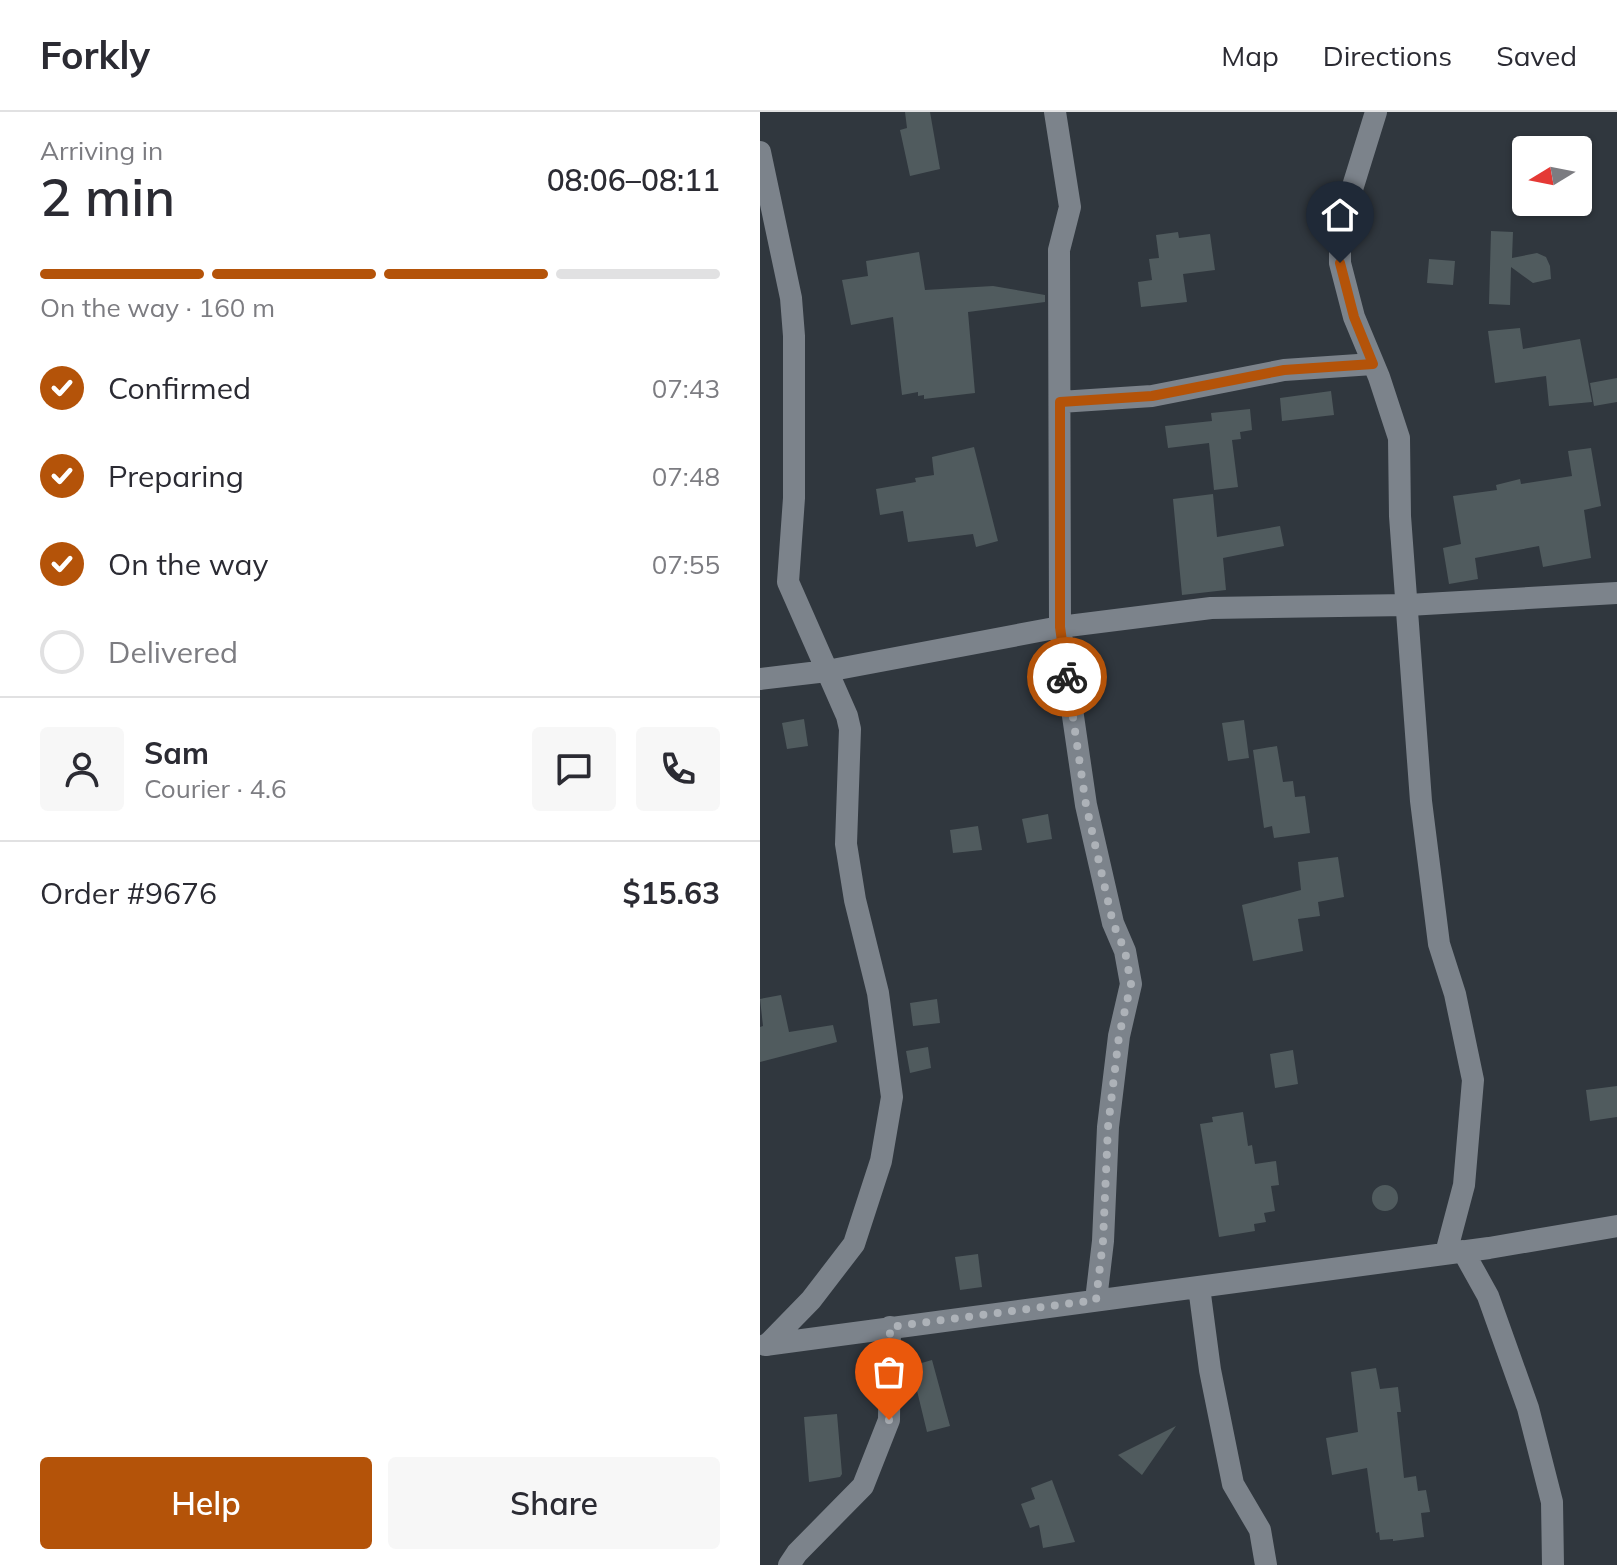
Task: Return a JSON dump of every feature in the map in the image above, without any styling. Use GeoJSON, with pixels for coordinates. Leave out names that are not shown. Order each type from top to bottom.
{"type":"FeatureCollection","features":[{"type":"Feature","properties":{"kind":"street"},"geometry":{"type":"LineString","coordinates":[[1055,112],[1070,207],[1059,250],[1060,627],[1086,805],[1113,923],[1125,951],[1131,984],[1119,1036],[1108,1127],[1103,1241],[1096,1300]]}},
{"type":"Feature","properties":{"kind":"street"},"geometry":{"type":"LineString","coordinates":[[1376,112],[1340,228],[1340,263],[1354,317],[1399,438],[1400,516],[1421,801],[1437,929],[1464,1030],[1473,1080],[1455,1252],[1488,1296],[1528,1408],[1552,1502],[1553,1565]]}},
{"type":"Feature","properties":{"kind":"street"},"geometry":{"type":"LineString","coordinates":[[760,152],[791,298],[794,336],[794,498],[788,582],[850,729],[846,844],[855,900],[878,993],[892,1097],[881,1161],[854,1244],[811,1300],[764,1345]]}},
{"type":"Feature","properties":{"kind":"street"},"geometry":{"type":"LineString","coordinates":[[1060,402],[1152,396],[1284,370],[1373,364]]}},
{"type":"Feature","properties":{"kind":"street"},"geometry":{"type":"LineString","coordinates":[[760,679],[827,671],[1060,627],[1211,608],[1408,605],[1617,593]]}},
{"type":"Feature","properties":{"kind":"street"},"geometry":{"type":"LineString","coordinates":[[764,1345],[1455,1252],[1617,1226]]}},
{"type":"Feature","properties":{"kind":"street"},"geometry":{"type":"LineString","coordinates":[[1199,1287],[1210,1370],[1233,1484],[1260,1530],[1266,1565]]}},
{"type":"Feature","properties":{"kind":"street"},"geometry":{"type":"LineString","coordinates":[[789,1565],[863,1486],[889,1420],[890,1327]]}},
{"type":"Feature","properties":{"kind":"building"},"geometry":{"type":"Polygon","coordinates":[[[905,112],[930,112],[940,169],[910,176],[900,130],[907,128],[905,112]]]}},
{"type":"Feature","properties":{"kind":"building"},"geometry":{"type":"Polygon","coordinates":[[[1491,231],[1513,232],[1512,258],[1537,253],[1546,257],[1551,279],[1533,283],[1511,267],[1510,305],[1489,304],[1491,231]]]}},
{"type":"Feature","properties":{"kind":"building"},"geometry":{"type":"Polygon","coordinates":[[[1178,232],[1179,238],[1210,234],[1215,270],[1183,274],[1187,302],[1141,307],[1138,282],[1152,280],[1149,259],[1159,258],[1156,235],[1178,232]]]}},
{"type":"Feature","properties":{"kind":"building"},"geometry":{"type":"Polygon","coordinates":[[[919,252],[925,290],[993,286],[1045,295],[1045,302],[968,312],[975,393],[924,399],[924,395],[918,396],[918,392],[902,395],[893,317],[851,325],[842,280],[868,276],[866,261],[919,252]]]}},
{"type":"Feature","properties":{"kind":"building"},"geometry":{"type":"Polygon","coordinates":[[[1429,259],[1455,261],[1453,285],[1427,283],[1429,259]]]}},
{"type":"Feature","properties":{"kind":"building"},"geometry":{"type":"Polygon","coordinates":[[[1520,328],[1523,349],[1580,339],[1592,402],[1549,406],[1546,376],[1495,383],[1488,331],[1520,328]]]}},
{"type":"Feature","properties":{"kind":"building"},"geometry":{"type":"Polygon","coordinates":[[[1617,378],[1617,402],[1594,406],[1590,383],[1617,378]]]}},
{"type":"Feature","properties":{"kind":"building"},"geometry":{"type":"Polygon","coordinates":[[[1331,391],[1334,415],[1282,421],[1280,398],[1331,391]]]}},
{"type":"Feature","properties":{"kind":"building"},"geometry":{"type":"Polygon","coordinates":[[[1250,409],[1252,430],[1240,432],[1241,439],[1232,440],[1238,487],[1214,490],[1209,443],[1168,448],[1165,426],[1212,421],[1211,413],[1250,409]]]}},
{"type":"Feature","properties":{"kind":"building"},"geometry":{"type":"Polygon","coordinates":[[[974,447],[998,541],[976,547],[973,534],[908,542],[903,511],[880,515],[876,489],[916,482],[915,478],[934,475],[932,457],[974,447]]]}},
{"type":"Feature","properties":{"kind":"building"},"geometry":{"type":"Polygon","coordinates":[[[1591,448],[1601,506],[1584,510],[1591,558],[1543,567],[1539,546],[1475,558],[1478,579],[1449,584],[1443,548],[1461,544],[1453,496],[1497,490],[1496,485],[1520,479],[1521,484],[1572,476],[1568,451],[1591,448]]]}},
{"type":"Feature","properties":{"kind":"building"},"geometry":{"type":"Polygon","coordinates":[[[1213,494],[1217,537],[1280,526],[1284,546],[1223,558],[1226,590],[1182,595],[1173,499],[1213,494]]]}},
{"type":"Feature","properties":{"kind":"building"},"geometry":{"type":"Polygon","coordinates":[[[804,719],[808,746],[787,749],[782,723],[804,719]]]}},
{"type":"Feature","properties":{"kind":"building"},"geometry":{"type":"Polygon","coordinates":[[[1244,720],[1249,758],[1228,761],[1222,723],[1244,720]]]}},
{"type":"Feature","properties":{"kind":"building"},"geometry":{"type":"Polygon","coordinates":[[[1277,746],[1283,782],[1293,781],[1295,797],[1305,796],[1310,833],[1274,838],[1272,826],[1264,828],[1253,750],[1277,746]]]}},
{"type":"Feature","properties":{"kind":"building"},"geometry":{"type":"Polygon","coordinates":[[[1048,814],[1052,839],[1027,843],[1022,819],[1048,814]]]}},
{"type":"Feature","properties":{"kind":"building"},"geometry":{"type":"Polygon","coordinates":[[[978,826],[982,850],[953,853],[950,830],[978,826]]]}},
{"type":"Feature","properties":{"kind":"building"},"geometry":{"type":"Polygon","coordinates":[[[1338,857],[1344,897],[1318,902],[1320,916],[1298,919],[1303,951],[1253,961],[1242,905],[1301,890],[1298,862],[1338,857]]]}},
{"type":"Feature","properties":{"kind":"building"},"geometry":{"type":"Polygon","coordinates":[[[781,995],[789,1032],[833,1025],[837,1042],[760,1062],[760,1027],[763,1026],[760,999],[781,995]]]}},
{"type":"Feature","properties":{"kind":"building"},"geometry":{"type":"Polygon","coordinates":[[[937,999],[940,1023],[913,1026],[910,1003],[937,999]]]}},
{"type":"Feature","properties":{"kind":"building"},"geometry":{"type":"Polygon","coordinates":[[[928,1047],[931,1068],[910,1073],[906,1051],[928,1047]]]}},
{"type":"Feature","properties":{"kind":"building"},"geometry":{"type":"Polygon","coordinates":[[[1293,1050],[1298,1084],[1275,1088],[1270,1054],[1293,1050]]]}},
{"type":"Feature","properties":{"kind":"building"},"geometry":{"type":"Polygon","coordinates":[[[1617,1086],[1617,1117],[1590,1121],[1586,1090],[1617,1086]]]}},
{"type":"Feature","properties":{"kind":"building"},"geometry":{"type":"Polygon","coordinates":[[[1243,1112],[1248,1146],[1252,1145],[1255,1164],[1276,1161],[1279,1185],[1271,1186],[1275,1211],[1264,1213],[1266,1222],[1254,1224],[1255,1231],[1219,1237],[1200,1124],[1213,1122],[1212,1117],[1243,1112]]]}},
{"type":"Feature","properties":{"kind":"building"},"geometry":{"type":"Polygon","coordinates":[[[1385,1185],[1394,1189],[1398,1198],[1394,1207],[1385,1211],[1376,1207],[1372,1198],[1376,1189],[1385,1185]]]}},
{"type":"Feature","properties":{"kind":"building"},"geometry":{"type":"Polygon","coordinates":[[[978,1254],[982,1287],[960,1290],[955,1257],[978,1254]]]}},
{"type":"Feature","properties":{"kind":"building"},"geometry":{"type":"Polygon","coordinates":[[[932,1360],[950,1426],[927,1432],[911,1366],[932,1360]]]}},
{"type":"Feature","properties":{"kind":"building"},"geometry":{"type":"Polygon","coordinates":[[[1376,1368],[1380,1389],[1398,1387],[1401,1412],[1397,1412],[1404,1478],[1416,1476],[1418,1491],[1426,1490],[1430,1512],[1421,1513],[1424,1537],[1380,1540],[1379,1532],[1376,1533],[1367,1468],[1332,1475],[1326,1438],[1358,1432],[1351,1372],[1376,1368]]]}},
{"type":"Feature","properties":{"kind":"building"},"geometry":{"type":"Polygon","coordinates":[[[837,1414],[842,1474],[840,1477],[809,1482],[804,1417],[837,1414]]]}},
{"type":"Feature","properties":{"kind":"building"},"geometry":{"type":"Polygon","coordinates":[[[1176,1426],[1142,1475],[1118,1455],[1176,1426]]]}},
{"type":"Feature","properties":{"kind":"building"},"geometry":{"type":"Polygon","coordinates":[[[1052,1480],[1075,1542],[1043,1548],[1039,1525],[1030,1528],[1021,1504],[1035,1499],[1031,1488],[1052,1480]]]}},
{"type":"Feature","properties":{"kind":"way so far"},"geometry":{"type":"LineString","coordinates":[[889,1420],[890,1327],[1096,1300],[1103,1241],[1108,1127],[1119,1036],[1131,984],[1125,951],[1113,923],[1086,805],[1067,677]]}},
{"type":"Feature","properties":{"kind":"route"},"geometry":{"type":"LineString","coordinates":[[1067,677],[1060,627],[1060,402],[1152,396],[1284,370],[1373,364],[1354,317],[1340,263]]}}]}
